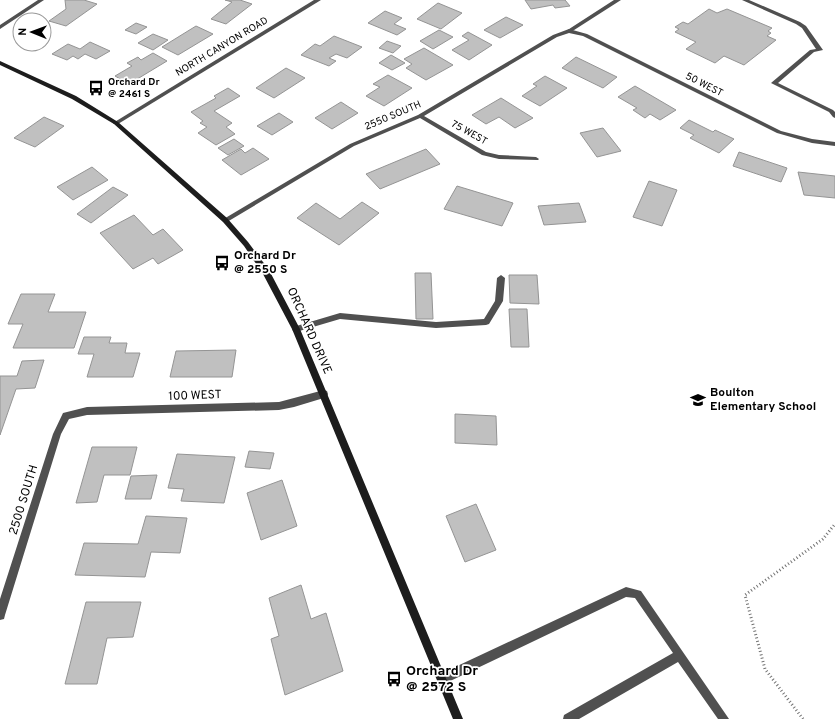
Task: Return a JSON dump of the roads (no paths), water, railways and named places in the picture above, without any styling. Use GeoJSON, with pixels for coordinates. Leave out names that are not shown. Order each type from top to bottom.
{"type":"FeatureCollection","features":[{"type":"Feature","properties":{"kind":"main road","name":"ORCHARD DRIVE"},"geometry":{"type":"LineString","coordinates":[[0,63],[101,112],[116,123],[224,220],[246,244],[266,272],[296,329],[324,394],[458,719]]}},
{"type":"Feature","properties":{"kind":"street"},"geometry":{"type":"LineString","coordinates":[[0,28],[41,0]]}},
{"type":"Feature","properties":{"kind":"street","name":"NORTH CANYON ROAD"},"geometry":{"type":"LineString","coordinates":[[116,123],[318,0]]}},
{"type":"Feature","properties":{"kind":"street","name":"2550 SOUTH"},"geometry":{"type":"LineString","coordinates":[[224,220],[352,145],[420,116],[555,36],[569,31],[618,0]]}},
{"type":"Feature","properties":{"kind":"street"},"geometry":{"type":"LineString","coordinates":[[745,0],[804,27],[820,50],[812,52],[774,83],[831,111],[835,116]]}},
{"type":"Feature","properties":{"kind":"street","name":"50 WEST"},"geometry":{"type":"LineString","coordinates":[[569,31],[586,35],[779,132],[812,141],[835,144]]}},
{"type":"Feature","properties":{"kind":"street","name":"75 WEST"},"geometry":{"type":"LineString","coordinates":[[420,116],[484,154],[498,158],[536,159]]}},
{"type":"Feature","properties":{"kind":"street"},"geometry":{"type":"LineString","coordinates":[[296,329],[340,316],[436,325],[486,322],[499,301],[501,278]]}},
{"type":"Feature","properties":{"kind":"street","name":"100 WEST"},"geometry":{"type":"LineString","coordinates":[[66,416],[88,411],[279,406],[294,404],[324,394]]}},
{"type":"Feature","properties":{"kind":"street","name":"2500 SOUTH"},"geometry":{"type":"LineString","coordinates":[[0,615],[57,434],[66,416]]}},
{"type":"Feature","properties":{"kind":"street"},"geometry":{"type":"LineString","coordinates":[[442,679],[626,592],[638,594],[724,719]]}},
{"type":"Feature","properties":{"kind":"street"},"geometry":{"type":"LineString","coordinates":[[568,719],[680,655]]}},
{"type":"Feature","properties":{"kind":"place","name":"Orchard Dr @ 2461 S"},"geometry":{"type":"Point","coordinates":[96,88]}},
{"type":"Feature","properties":{"kind":"place","name":"Orchard Dr @ 2550 S"},"geometry":{"type":"Point","coordinates":[222,263]}},
{"type":"Feature","properties":{"kind":"place","name":"Boulton Elementary School"},"geometry":{"type":"Point","coordinates":[698,400]}},
{"type":"Feature","properties":{"kind":"place","name":"Orchard Dr @ 2572 S"},"geometry":{"type":"Point","coordinates":[394,679]}}]}
